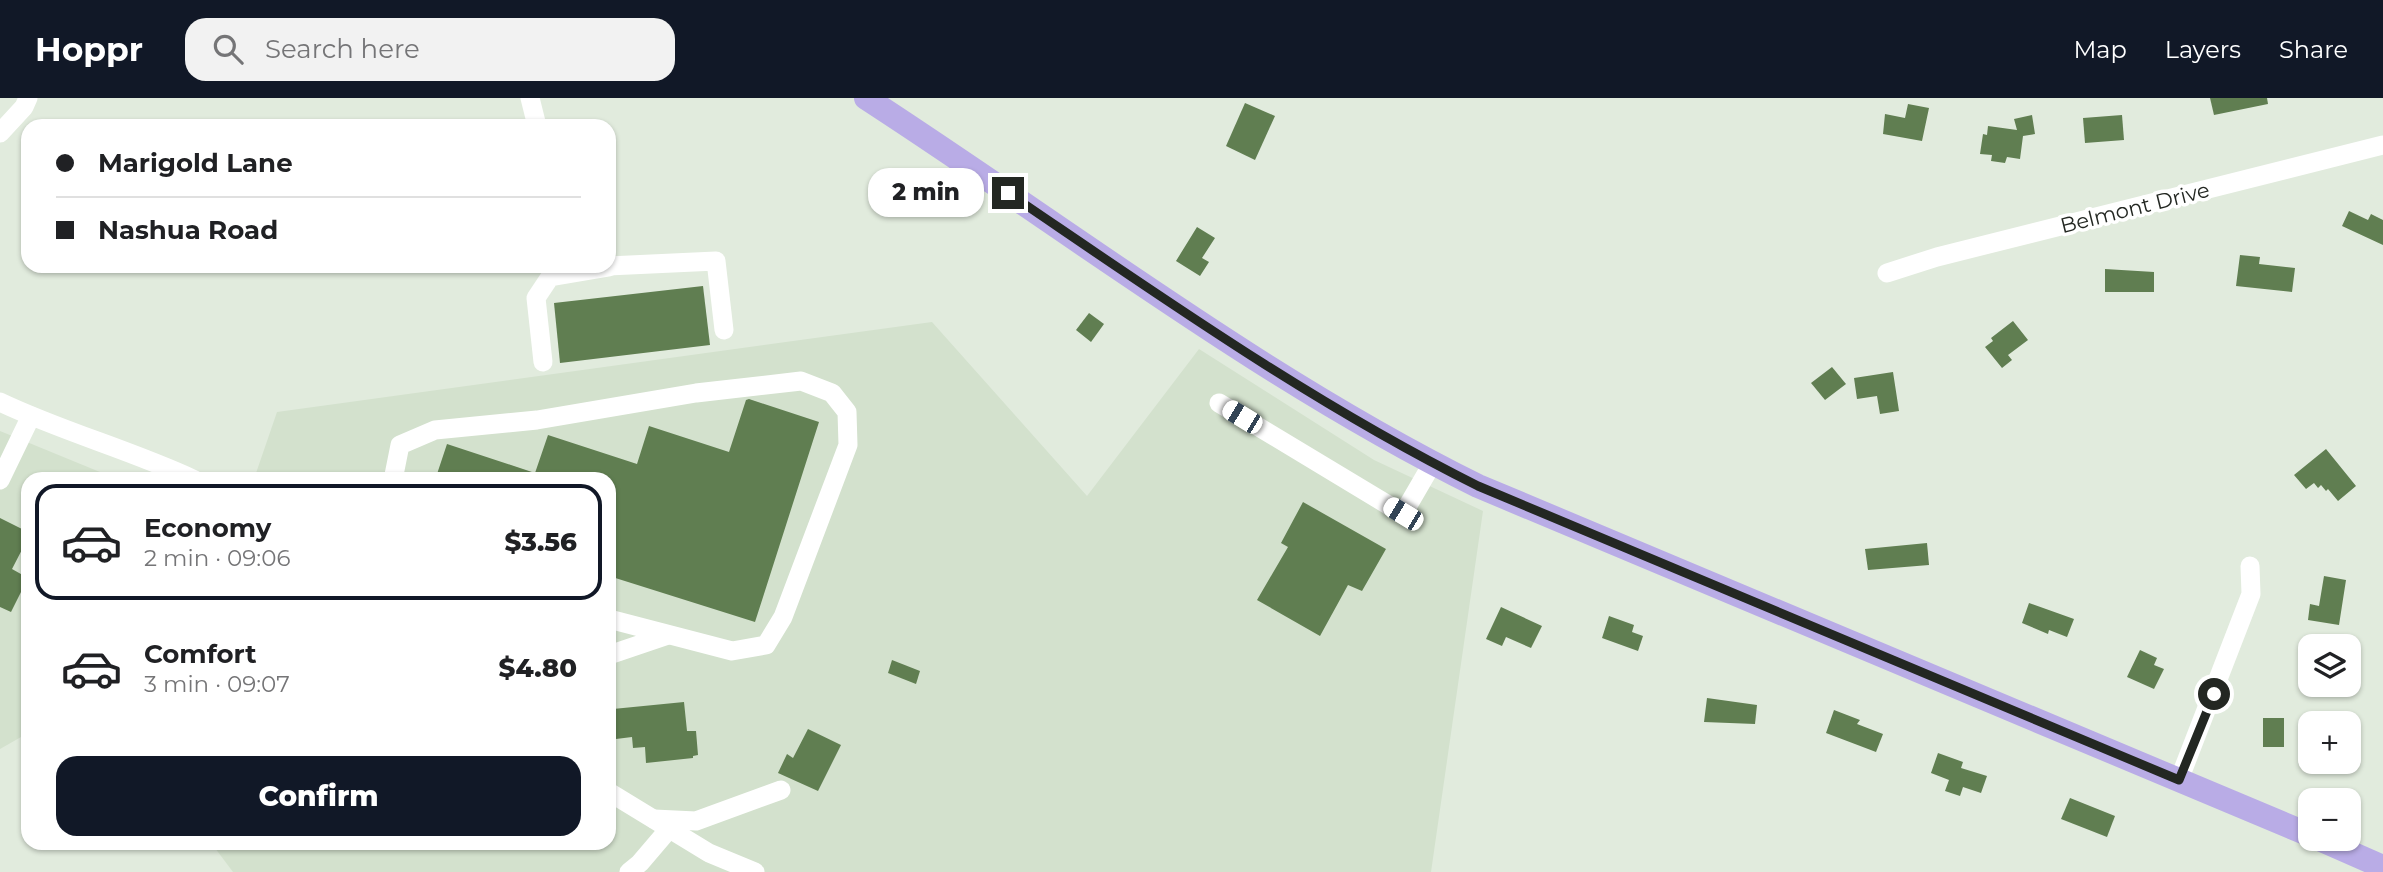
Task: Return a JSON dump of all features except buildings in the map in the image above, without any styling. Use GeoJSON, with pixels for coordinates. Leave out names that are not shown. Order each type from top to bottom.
{"type":"FeatureCollection","features":[{"type":"Feature","properties":{"kind":"main road"},"geometry":{"type":"LineString","coordinates":[[866,98],[1115,266],[1299,385],[1432,464],[2298,830]]}},
{"type":"Feature","properties":{"kind":"main road"},"geometry":{"type":"LineString","coordinates":[[2347,851],[2383,867]]}},
{"type":"Feature","properties":{"kind":"street"},"geometry":{"type":"LineString","coordinates":[[0,133],[29,98]]}},
{"type":"Feature","properties":{"kind":"street"},"geometry":{"type":"LineString","coordinates":[[530,98],[535,119]]}},
{"type":"Feature","properties":{"kind":"street","name":"Belmont Drive"},"geometry":{"type":"LineString","coordinates":[[1887,273],[1937,257],[2383,145]]}},
{"type":"Feature","properties":{"kind":"street"},"geometry":{"type":"LineString","coordinates":[[616,267],[716,261],[724,330]]}},
{"type":"Feature","properties":{"kind":"street"},"geometry":{"type":"LineString","coordinates":[[543,362],[536,298],[550,277],[573,273]]}},
{"type":"Feature","properties":{"kind":"street"},"geometry":{"type":"LineString","coordinates":[[395,472],[400,445],[435,430],[537,420],[696,393],[801,381],[832,393],[847,412],[848,445],[783,617],[766,645],[732,651],[616,622]]}},
{"type":"Feature","properties":{"kind":"street"},"geometry":{"type":"LineString","coordinates":[[0,402],[31,416],[145,456],[178,472]]}},
{"type":"Feature","properties":{"kind":"street"},"geometry":{"type":"LineString","coordinates":[[1219,403],[1403,514],[1432,464]]}},
{"type":"Feature","properties":{"kind":"street"},"geometry":{"type":"LineString","coordinates":[[0,480],[31,416]]}},
{"type":"Feature","properties":{"kind":"street"},"geometry":{"type":"LineString","coordinates":[[2179,780],[2251,594],[2249,566]]}},
{"type":"Feature","properties":{"kind":"street"},"geometry":{"type":"LineString","coordinates":[[616,653],[668,635]]}},
{"type":"Feature","properties":{"kind":"street"},"geometry":{"type":"LineString","coordinates":[[652,819],[696,821],[781,790]]}},
{"type":"Feature","properties":{"kind":"street"},"geometry":{"type":"LineString","coordinates":[[616,796],[709,853],[755,872]]}},
{"type":"Feature","properties":{"kind":"street"},"geometry":{"type":"LineString","coordinates":[[629,872],[669,829]]}},
{"type":"Feature","properties":{"kind":"shaded area"},"geometry":{"type":"Polygon","coordinates":[[[932,322],[1087,496],[1199,349],[1374,460],[1483,511],[1431,872],[233,872],[216,850],[616,850],[616,472],[256,472],[277,412],[932,322]]]}},
{"type":"Feature","properties":{"kind":"shaded area"},"geometry":{"type":"Polygon","coordinates":[[[0,431],[100,472],[21,472],[21,737],[0,749],[0,431]]]}},
{"type":"Feature","properties":{"kind":"route"},"geometry":{"type":"LineString","coordinates":[[1008,193],[1299,385],[1432,464],[1478,486],[1596,533],[2179,780],[2214,694]]}}]}
